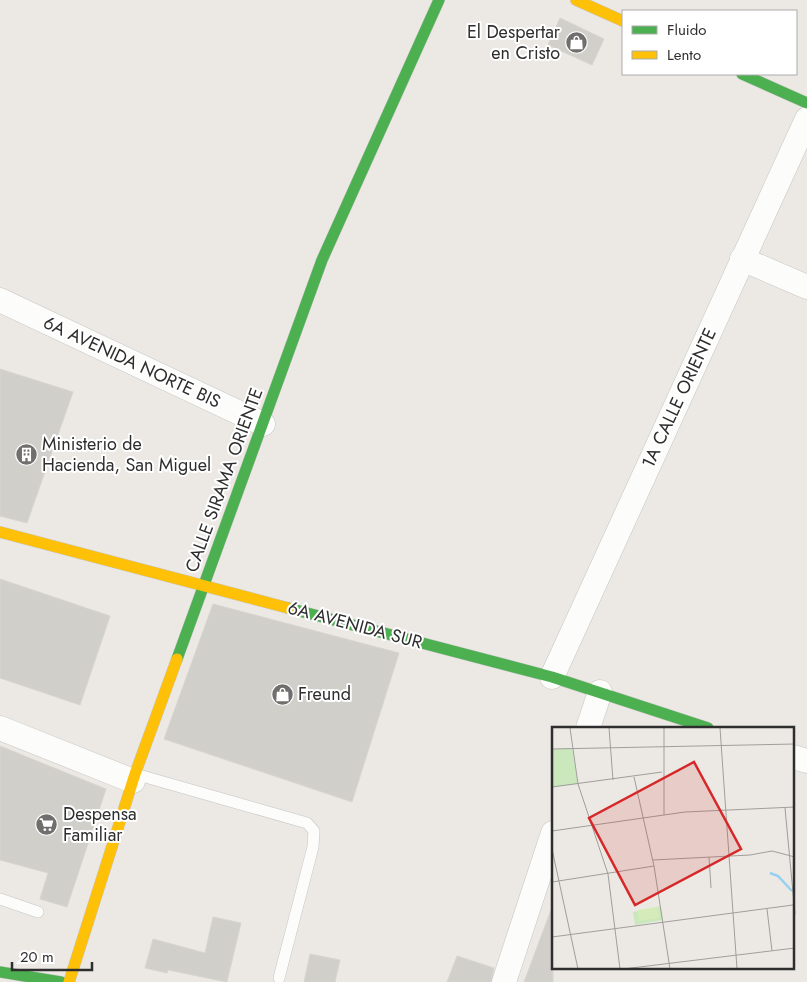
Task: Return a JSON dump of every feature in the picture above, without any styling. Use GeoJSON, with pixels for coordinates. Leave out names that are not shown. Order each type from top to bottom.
{"type":"FeatureCollection","features":[{"type":"Feature","properties":{"kind":"street","name":"CALLE SIRAMA ORIENTE"},"geometry":{"type":"LineString","coordinates":[[69,982],[134,778],[322,260],[439,0]]}},
{"type":"Feature","properties":{"kind":"street"},"geometry":{"type":"LineString","coordinates":[[576,0],[622,21]]}},
{"type":"Feature","properties":{"kind":"street"},"geometry":{"type":"LineString","coordinates":[[744,75],[807,103]]}},
{"type":"Feature","properties":{"kind":"street","name":"1A CALLE ORIENTE"},"geometry":{"type":"LineString","coordinates":[[552,677],[807,119]]}},
{"type":"Feature","properties":{"kind":"street"},"geometry":{"type":"LineString","coordinates":[[742,259],[807,287]]}},
{"type":"Feature","properties":{"kind":"street","name":"6A AVENIDA NORTE BIS"},"geometry":{"type":"LineString","coordinates":[[0,300],[263,424]]}},
{"type":"Feature","properties":{"kind":"street","name":"6A AVENIDA SUR"},"geometry":{"type":"LineString","coordinates":[[0,532],[552,677],[705,727]]}},
{"type":"Feature","properties":{"kind":"street"},"geometry":{"type":"LineString","coordinates":[[588,727],[600,692]]}},
{"type":"Feature","properties":{"kind":"street"},"geometry":{"type":"LineString","coordinates":[[0,728],[134,778]]}},
{"type":"Feature","properties":{"kind":"street"},"geometry":{"type":"LineString","coordinates":[[794,757],[807,761]]}},
{"type":"Feature","properties":{"kind":"street"},"geometry":{"type":"LineString","coordinates":[[504,982],[552,837]]}},
{"type":"Feature","properties":{"kind":"street"},"geometry":{"type":"LineString","coordinates":[[0,972],[61,982]]}},
{"type":"Feature","properties":{"kind":"lane"},"geometry":{"type":"LineString","coordinates":[[134,778],[307,823],[314,831],[313,846],[279,978]]}},
{"type":"Feature","properties":{"kind":"lane"},"geometry":{"type":"LineString","coordinates":[[0,899],[38,912]]}},
{"type":"Feature","properties":{"kind":"building","name":"El Despertar en Cristo"},"geometry":{"type":"Polygon","coordinates":[[[560,18],[604,39],[592,65],[548,45],[560,18]]]}},
{"type":"Feature","properties":{"kind":"building","name":"Ministerio de Hacienda, San Miguel"},"geometry":{"type":"Polygon","coordinates":[[[0,369],[73,392],[27,523],[0,516],[0,369]]]}},
{"type":"Feature","properties":{"kind":"building"},"geometry":{"type":"Polygon","coordinates":[[[0,579],[110,616],[80,705],[0,678],[0,579]]]}},
{"type":"Feature","properties":{"kind":"building","name":"Freund"},"geometry":{"type":"Polygon","coordinates":[[[213,604],[399,653],[352,802],[164,739],[213,604]]]}},
{"type":"Feature","properties":{"kind":"building","name":"Despensa Familiar"},"geometry":{"type":"Polygon","coordinates":[[[0,746],[106,789],[67,907],[40,899],[48,873],[0,860],[0,746]]]}},
{"type":"Feature","properties":{"kind":"building"},"geometry":{"type":"Polygon","coordinates":[[[551,910],[552,910],[553,982],[524,982],[551,910]]]}},
{"type":"Feature","properties":{"kind":"building"},"geometry":{"type":"Polygon","coordinates":[[[213,917],[241,923],[227,982],[168,970],[167,973],[145,968],[153,939],[205,953],[213,917]]]}},
{"type":"Feature","properties":{"kind":"building"},"geometry":{"type":"Polygon","coordinates":[[[310,954],[340,960],[335,982],[304,982],[310,954]]]}},
{"type":"Feature","properties":{"kind":"building"},"geometry":{"type":"Polygon","coordinates":[[[457,956],[494,968],[491,982],[447,982],[457,956]]]}},
{"type":"Feature","properties":{"kind":"traffic: fast"},"geometry":{"type":"LineString","coordinates":[[177,659],[322,260],[439,0]]}},
{"type":"Feature","properties":{"kind":"traffic: fast"},"geometry":{"type":"LineString","coordinates":[[744,75],[807,103]]}},
{"type":"Feature","properties":{"kind":"traffic: fast"},"geometry":{"type":"LineString","coordinates":[[288,608],[552,677],[705,727]]}},
{"type":"Feature","properties":{"kind":"traffic: fast"},"geometry":{"type":"LineString","coordinates":[[0,972],[61,982]]}},
{"type":"Feature","properties":{"kind":"traffic: slow"},"geometry":{"type":"LineString","coordinates":[[576,0],[622,21]]}},
{"type":"Feature","properties":{"kind":"traffic: slow"},"geometry":{"type":"LineString","coordinates":[[0,532],[288,608]]}},
{"type":"Feature","properties":{"kind":"traffic: slow"},"geometry":{"type":"LineString","coordinates":[[69,982],[135,774],[177,659]]}},
{"type":"Feature","properties":{"kind":"place","name":"El Despertar en Cristo"},"geometry":{"type":"Point","coordinates":[576,42]}},
{"type":"Feature","properties":{"kind":"place","name":"Ministerio de Hacienda, San Miguel"},"geometry":{"type":"Point","coordinates":[26,454]}},
{"type":"Feature","properties":{"kind":"place","name":"Freund"},"geometry":{"type":"Point","coordinates":[282,694]}},
{"type":"Feature","properties":{"kind":"place","name":"Despensa Familiar"},"geometry":{"type":"Point","coordinates":[47,824]}}]}
